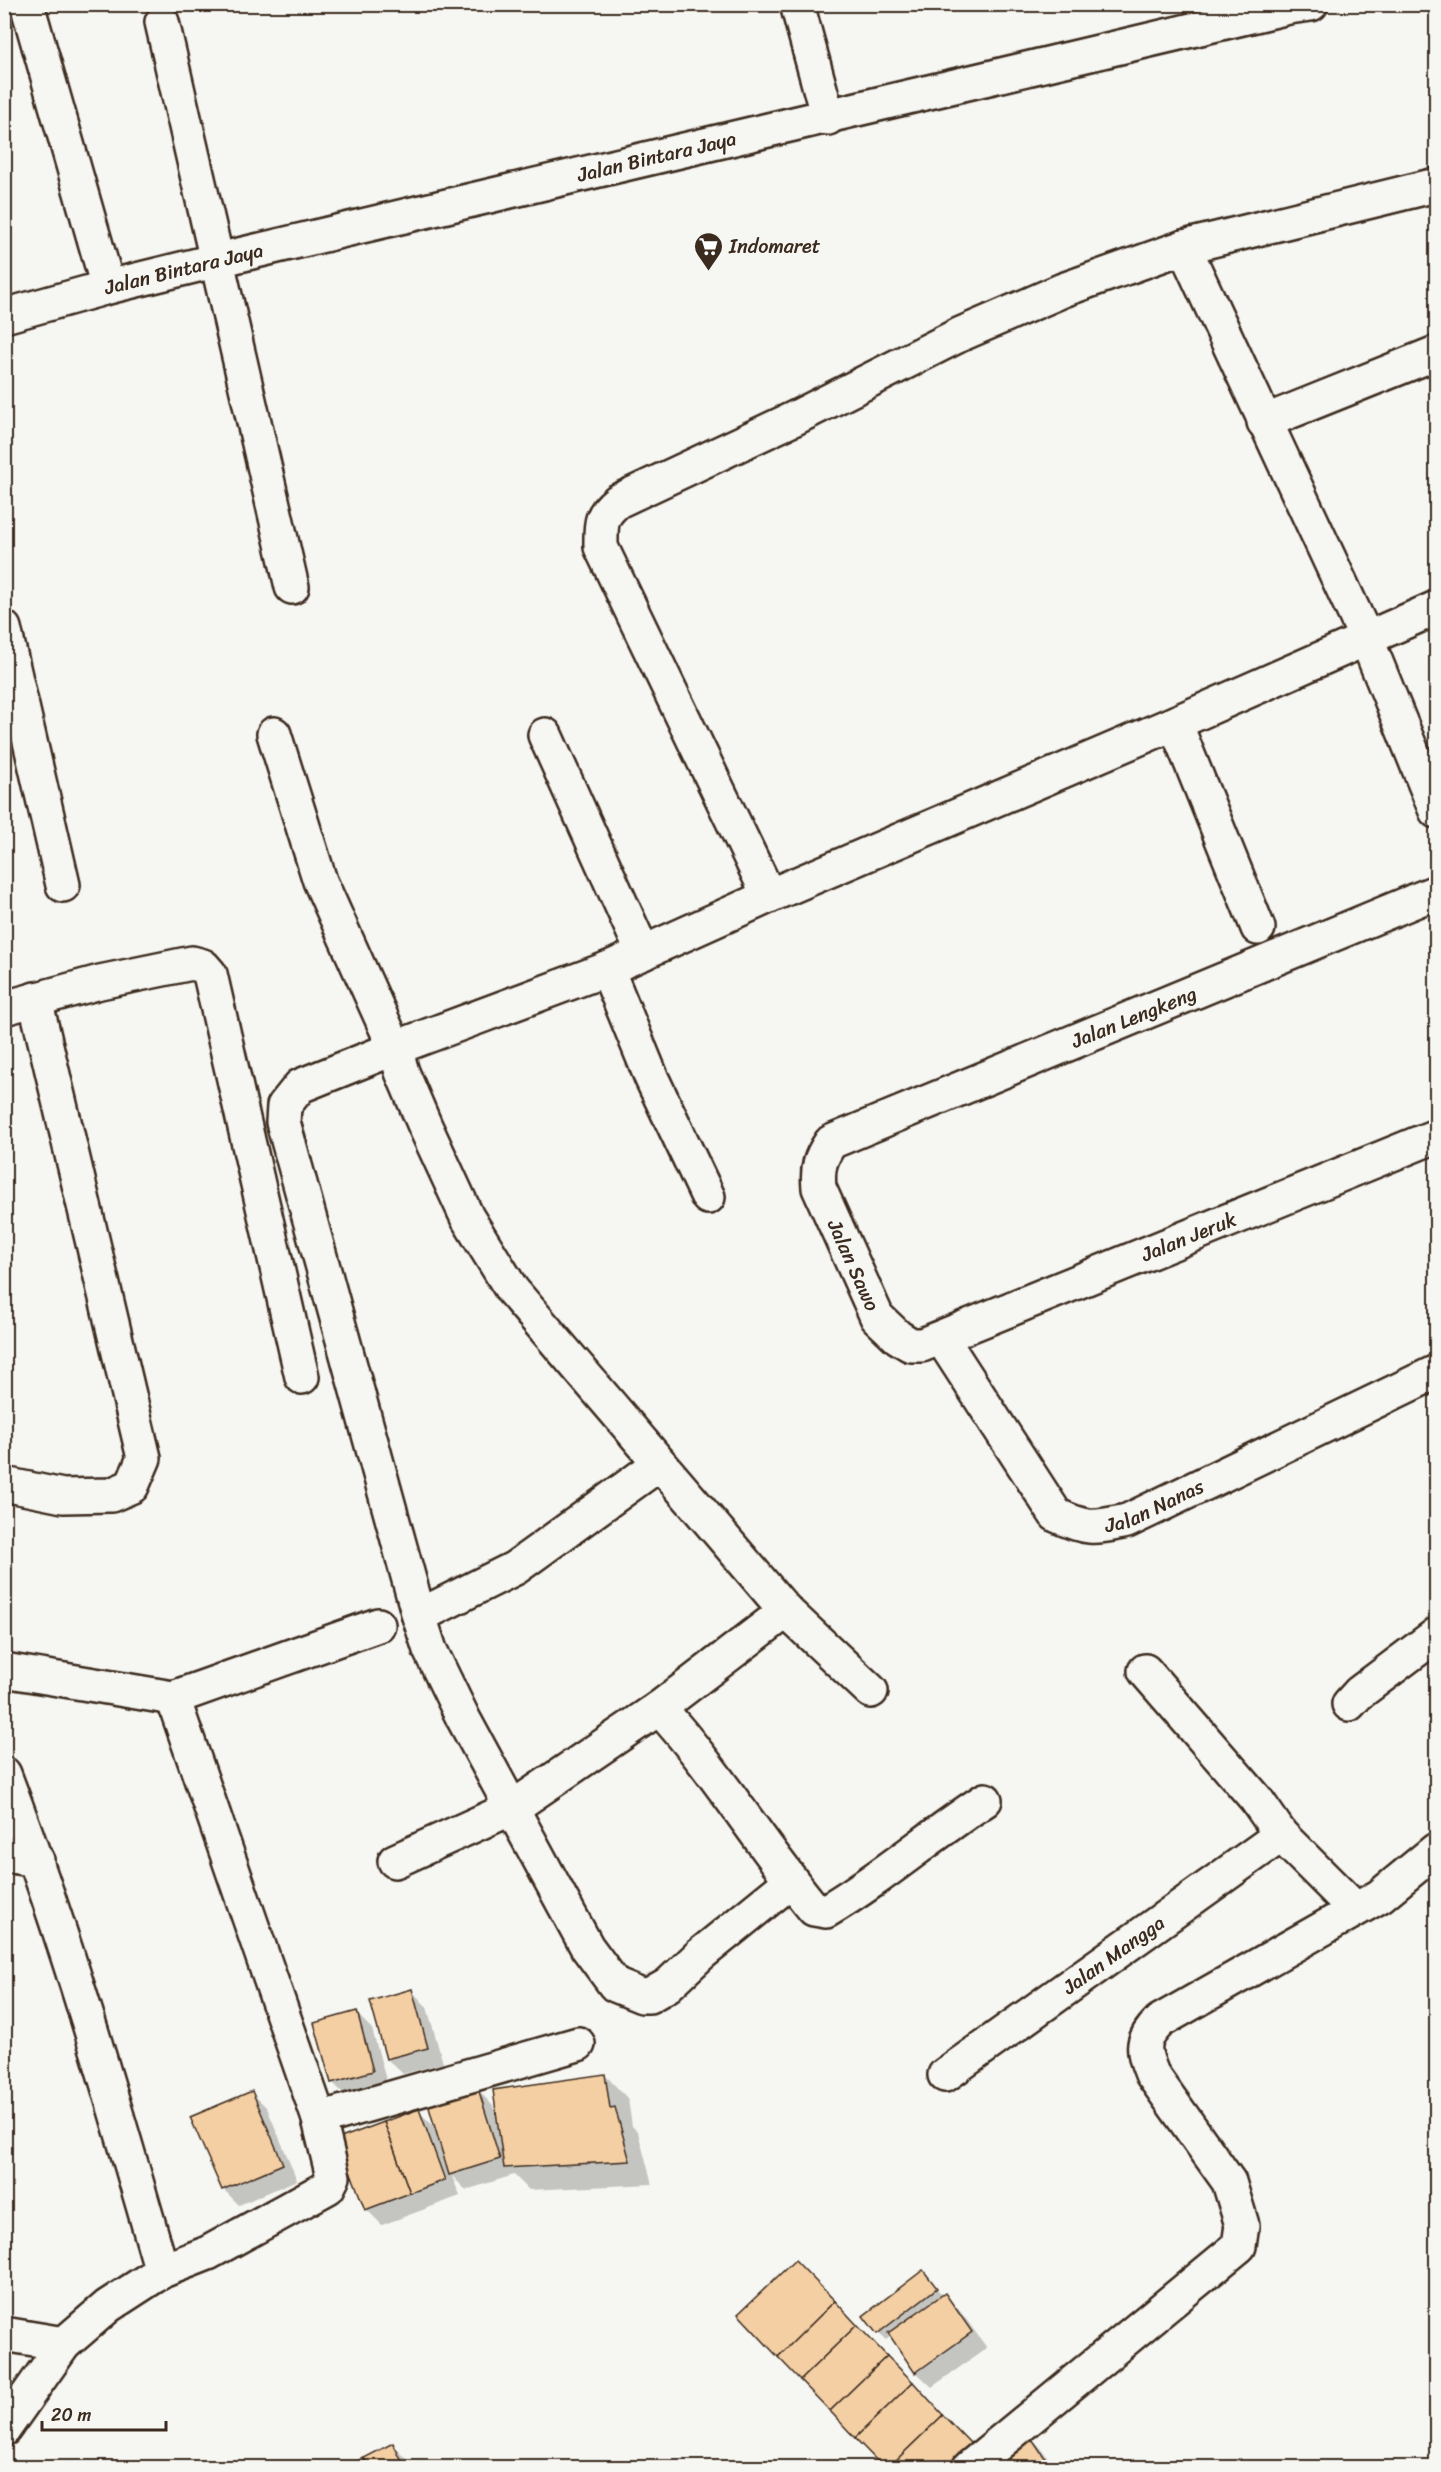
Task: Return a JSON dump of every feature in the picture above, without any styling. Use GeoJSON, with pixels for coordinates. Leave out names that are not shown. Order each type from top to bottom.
{"type":"FeatureCollection","features":[{"type":"Feature","properties":{"kind":"street"},"geometry":{"type":"LineString","coordinates":[[27,4],[108,287]]}},
{"type":"Feature","properties":{"kind":"street"},"geometry":{"type":"LineString","coordinates":[[797,4],[828,118]]}},
{"type":"Feature","properties":{"kind":"street","name":"Jalan Bintara Jaya"},"geometry":{"type":"LineString","coordinates":[[4,316],[218,260],[828,118],[1296,5]]}},
{"type":"Feature","properties":{"kind":"street"},"geometry":{"type":"LineString","coordinates":[[162,22],[292,587]]}},
{"type":"Feature","properties":{"kind":"street"},"geometry":{"type":"LineString","coordinates":[[769,896],[601,547],[601,524],[606,510],[618,501],[795,418],[959,335],[1063,290],[1184,247],[1437,185]]}},
{"type":"Feature","properties":{"kind":"street"},"geometry":{"type":"LineString","coordinates":[[1184,247],[1367,640],[1437,811]]}},
{"type":"Feature","properties":{"kind":"street"},"geometry":{"type":"LineString","coordinates":[[1264,422],[1437,353]]}},
{"type":"Feature","properties":{"kind":"street"},"geometry":{"type":"LineString","coordinates":[[791,1881],[701,1954],[668,1985],[649,1996],[642,1996],[615,1985],[587,1947],[463,1718],[430,1650],[283,1122],[284,1106],[300,1086],[607,969],[769,896],[1175,723],[1437,608]]}},
{"type":"Feature","properties":{"kind":"street"},"geometry":{"type":"LineString","coordinates":[[6,639],[63,885]]}},
{"type":"Feature","properties":{"kind":"street"},"geometry":{"type":"LineString","coordinates":[[1175,723],[1258,928]]}},
{"type":"Feature","properties":{"kind":"street"},"geometry":{"type":"LineString","coordinates":[[274,734],[320,881],[395,1048],[402,1072],[420,1115],[467,1216],[512,1290],[786,1611],[871,1691]]}},
{"type":"Feature","properties":{"kind":"street"},"geometry":{"type":"LineString","coordinates":[[545,735],[643,953]]}},
{"type":"Feature","properties":{"kind":"street","name":"Jalan Lengkeng"},"geometry":{"type":"LineString","coordinates":[[831,1142],[1437,892]]}},
{"type":"Feature","properties":{"kind":"street"},"geometry":{"type":"LineString","coordinates":[[4,1484],[63,1496],[111,1495],[132,1486],[144,1458],[20,1004],[100,982],[192,963],[203,966],[210,974],[302,1377]]}},
{"type":"Feature","properties":{"kind":"street"},"geometry":{"type":"LineString","coordinates":[[607,969],[652,1079],[708,1197]]}},
{"type":"Feature","properties":{"kind":"street","name":"Jalan Jeruk"},"geometry":{"type":"LineString","coordinates":[[942,1339],[1437,1136]]}},
{"type":"Feature","properties":{"kind":"street","name":"Jalan Sawo"},"geometry":{"type":"LineString","coordinates":[[831,1142],[821,1157],[817,1171],[819,1188],[877,1317],[898,1337],[911,1345],[922,1345],[942,1339]]}},
{"type":"Feature","properties":{"kind":"street","name":"Jalan Nanas"},"geometry":{"type":"LineString","coordinates":[[942,1339],[1056,1515],[1078,1526],[1096,1527],[1127,1521],[1437,1372]]}},
{"type":"Feature","properties":{"kind":"street"},"geometry":{"type":"LineString","coordinates":[[419,1616],[515,1569],[659,1464]]}},
{"type":"Feature","properties":{"kind":"street"},"geometry":{"type":"LineString","coordinates":[[395,1861],[512,1808],[659,1708],[786,1611]]}},
{"type":"Feature","properties":{"kind":"street"},"geometry":{"type":"LineString","coordinates":[[4,1670],[173,1698],[378,1625]]}},
{"type":"Feature","properties":{"kind":"street"},"geometry":{"type":"LineString","coordinates":[[1349,1704],[1359,1693],[1437,1635]]}},
{"type":"Feature","properties":{"kind":"street"},"geometry":{"type":"LineString","coordinates":[[1145,1671],[1256,1799],[1281,1835],[1355,1909]]}},
{"type":"Feature","properties":{"kind":"street"},"geometry":{"type":"LineString","coordinates":[[4,2429],[64,2344],[108,2306],[162,2271],[208,2253],[328,2187],[333,2177],[319,2119],[173,1698]]}},
{"type":"Feature","properties":{"kind":"street"},"geometry":{"type":"LineString","coordinates":[[659,1708],[679,1729],[814,1909],[826,1911],[846,1899],[939,1830],[985,1800]]}},
{"type":"Feature","properties":{"kind":"street"},"geometry":{"type":"LineString","coordinates":[[4,1774],[37,1860],[100,2052],[162,2271]]}},
{"type":"Feature","properties":{"kind":"street","name":"Jalan Mangga"},"geometry":{"type":"LineString","coordinates":[[945,2075],[1281,1835]]}},
{"type":"Feature","properties":{"kind":"street"},"geometry":{"type":"LineString","coordinates":[[4,1855],[37,1860]]}},
{"type":"Feature","properties":{"kind":"street"},"geometry":{"type":"LineString","coordinates":[[969,2468],[1239,2246],[1242,2226],[1229,2182],[1152,2074],[1144,2055],[1146,2035],[1160,2021],[1380,1896],[1434,1858]]}},
{"type":"Feature","properties":{"kind":"street"},"geometry":{"type":"LineString","coordinates":[[319,2119],[578,2044]]}},
{"type":"Feature","properties":{"kind":"street"},"geometry":{"type":"LineString","coordinates":[[4,2334],[64,2344]]}},
{"type":"Feature","properties":{"kind":"building"},"geometry":{"type":"Polygon","coordinates":[[[412,1989],[428,2048],[386,2059],[370,2001],[412,1989]]]}},
{"type":"Feature","properties":{"kind":"building"},"geometry":{"type":"Polygon","coordinates":[[[357,2011],[373,2071],[331,2083],[314,2023],[357,2011]]]}},
{"type":"Feature","properties":{"kind":"building"},"geometry":{"type":"Polygon","coordinates":[[[605,2074],[610,2108],[615,2107],[630,2161],[504,2168],[493,2090],[605,2074]]]}},
{"type":"Feature","properties":{"kind":"building"},"geometry":{"type":"Polygon","coordinates":[[[478,2088],[500,2159],[449,2175],[428,2104],[478,2088]]]}},
{"type":"Feature","properties":{"kind":"building"},"geometry":{"type":"Polygon","coordinates":[[[252,2091],[283,2164],[222,2190],[190,2117],[252,2091]]]}},
{"type":"Feature","properties":{"kind":"building"},"geometry":{"type":"Polygon","coordinates":[[[419,2109],[445,2180],[410,2193],[384,2122],[419,2109]]]}},
{"type":"Feature","properties":{"kind":"building"},"geometry":{"type":"Polygon","coordinates":[[[384,2122],[410,2193],[365,2210],[338,2139],[384,2122]]]}},
{"type":"Feature","properties":{"kind":"building"},"geometry":{"type":"Polygon","coordinates":[[[795,2260],[835,2301],[778,2357],[738,2314],[795,2260]]]}},
{"type":"Feature","properties":{"kind":"building"},"geometry":{"type":"Polygon","coordinates":[[[923,2270],[937,2288],[877,2334],[863,2316],[923,2270]]]}},
{"type":"Feature","properties":{"kind":"building"},"geometry":{"type":"Polygon","coordinates":[[[945,2293],[972,2332],[915,2373],[888,2333],[945,2293]]]}},
{"type":"Feature","properties":{"kind":"building"},"geometry":{"type":"Polygon","coordinates":[[[835,2301],[857,2325],[800,2380],[778,2357],[835,2301]]]}},
{"type":"Feature","properties":{"kind":"building"},"geometry":{"type":"Polygon","coordinates":[[[857,2325],[887,2356],[830,2411],[800,2380],[857,2325]]]}},
{"type":"Feature","properties":{"kind":"building"},"geometry":{"type":"Polygon","coordinates":[[[887,2356],[913,2382],[855,2438],[830,2411],[887,2356]]]}},
{"type":"Feature","properties":{"kind":"building"},"geometry":{"type":"Polygon","coordinates":[[[913,2382],[943,2415],[888,2468],[884,2468],[855,2438],[913,2382]]]}},
{"type":"Feature","properties":{"kind":"building"},"geometry":{"type":"Polygon","coordinates":[[[943,2415],[972,2445],[949,2468],[888,2468],[943,2415]]]}},
{"type":"Feature","properties":{"kind":"building"},"geometry":{"type":"Polygon","coordinates":[[[1026,2430],[1052,2468],[973,2468],[1026,2430]]]}},
{"type":"Feature","properties":{"kind":"building"},"geometry":{"type":"Polygon","coordinates":[[[393,2443],[405,2468],[368,2468],[364,2458],[393,2443]]]}},
{"type":"Feature","properties":{"kind":"building"},"geometry":{"type":"Polygon","coordinates":[[[364,2458],[368,2468],[343,2468],[364,2458]]]}},
{"type":"Feature","properties":{"kind":"place","name":"Indomaret"},"geometry":{"type":"Point","coordinates":[708,272]}}]}
